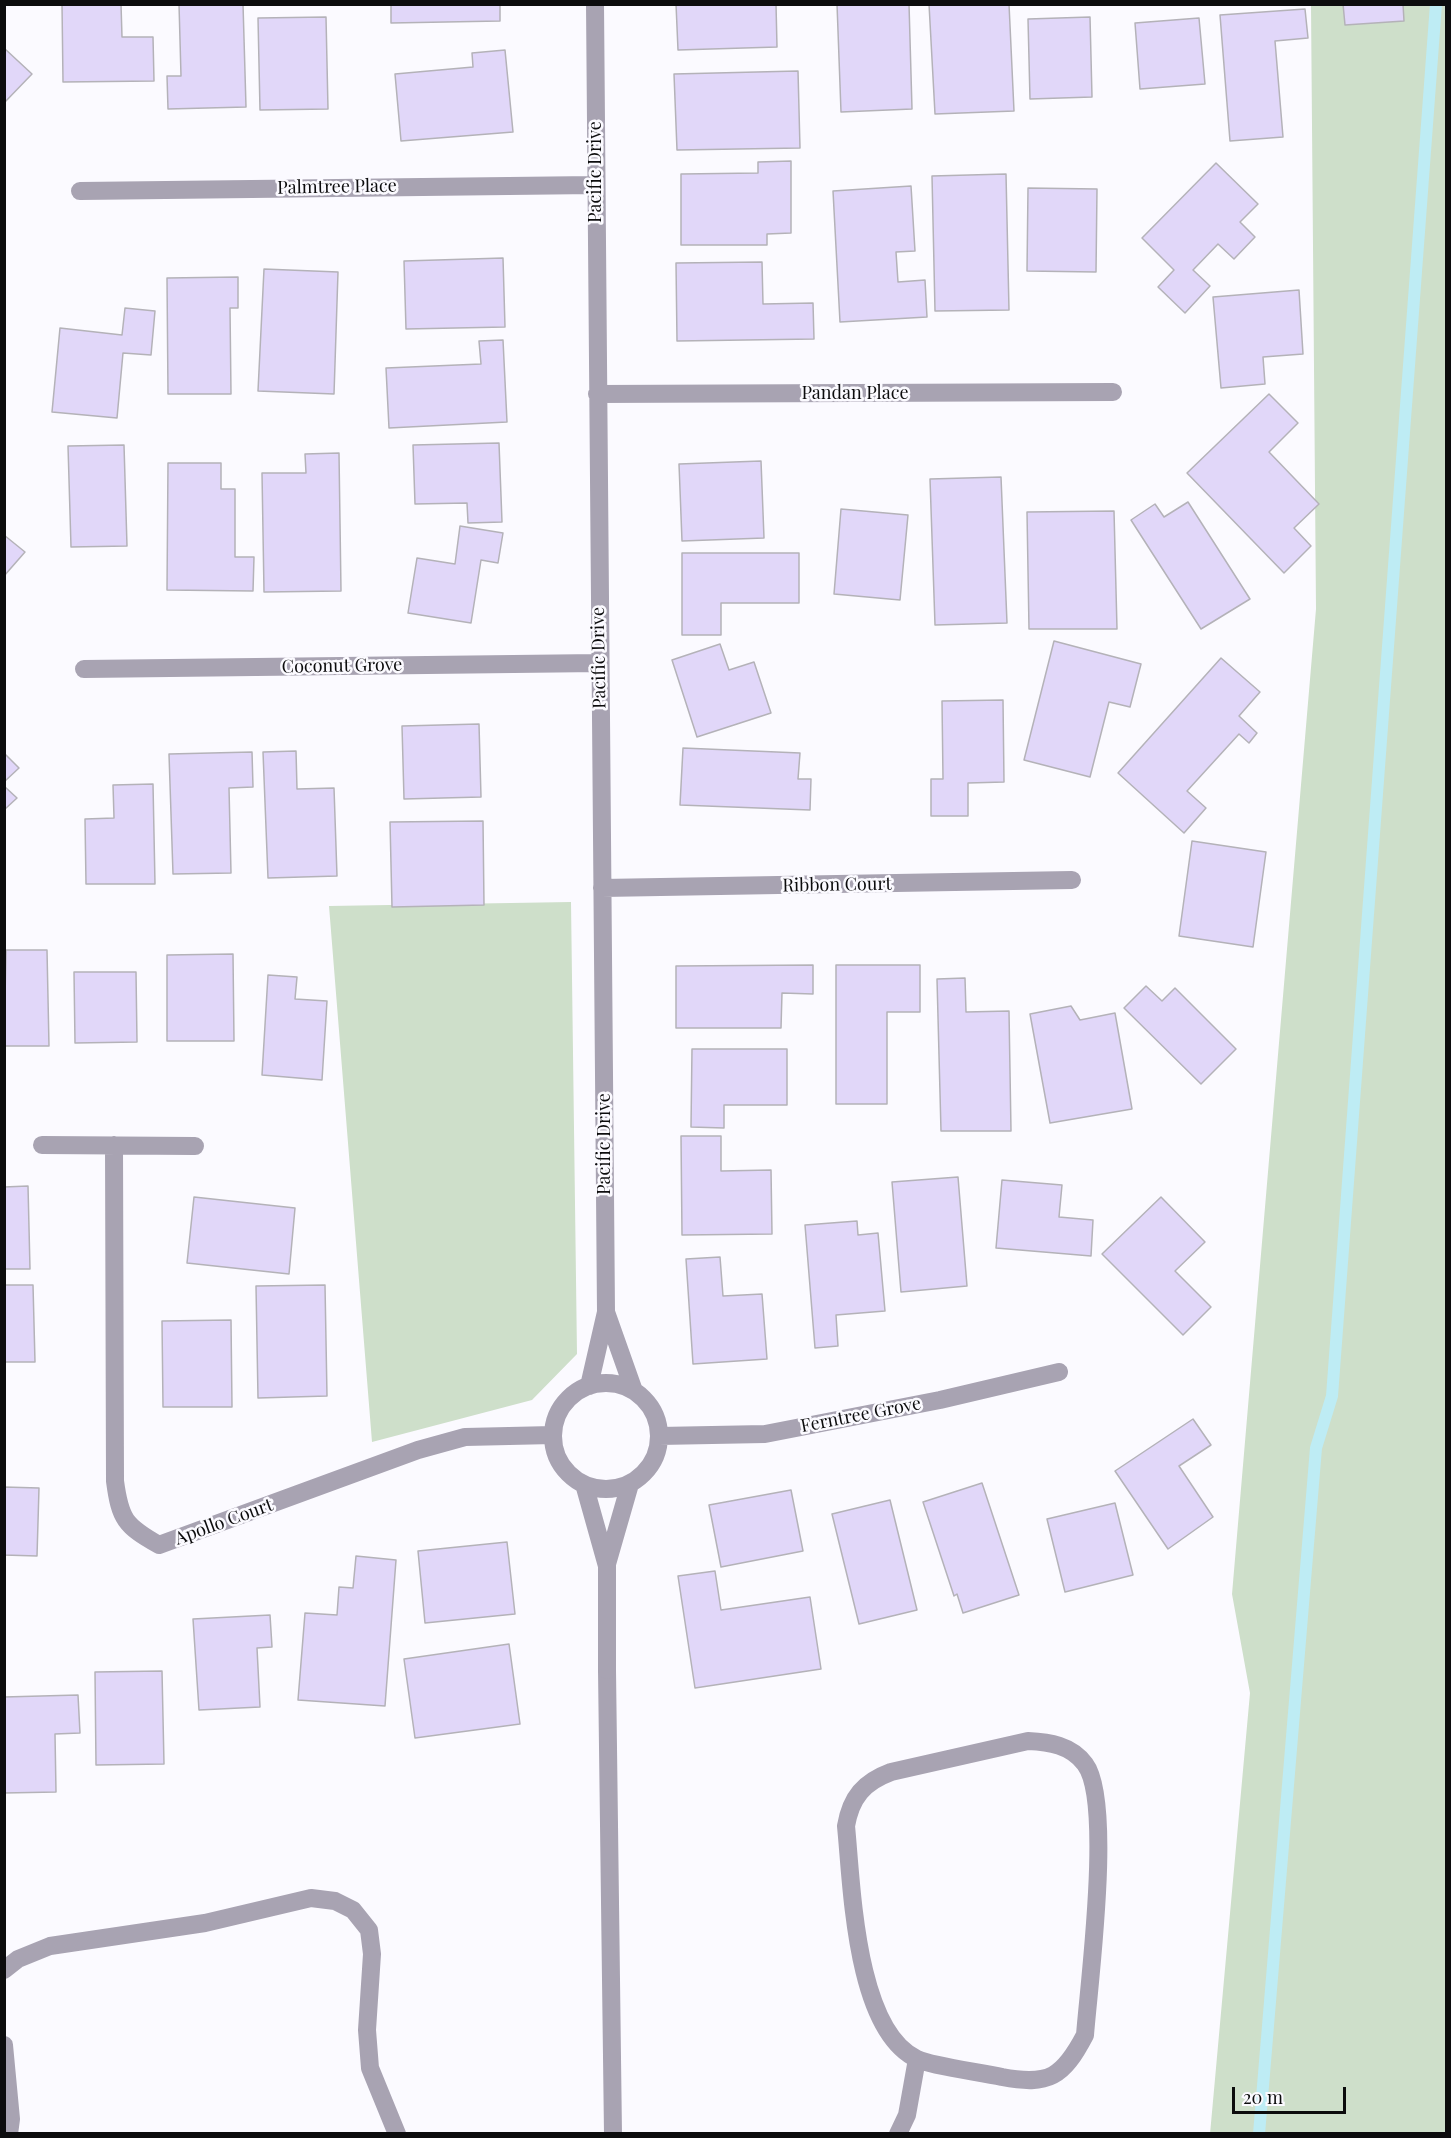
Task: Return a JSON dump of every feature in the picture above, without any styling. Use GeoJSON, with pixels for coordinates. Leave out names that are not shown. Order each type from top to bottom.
{"type":"FeatureCollection","features":[{"type":"Feature","properties":{"kind":"street","name":"Pacific Drive"},"geometry":{"type":"LineString","coordinates":[[589,1386],[606,1312],[594,185],[595,4]]}},
{"type":"Feature","properties":{"kind":"street","name":"Palmtree Place"},"geometry":{"type":"LineString","coordinates":[[80,190],[594,185]]}},
{"type":"Feature","properties":{"kind":"street","name":"Pandan Place"},"geometry":{"type":"LineString","coordinates":[[597,394],[1113,392]]}},
{"type":"Feature","properties":{"kind":"street","name":"Coconut Grove"},"geometry":{"type":"LineString","coordinates":[[84,669],[599,663]]}},
{"type":"Feature","properties":{"kind":"street","name":"Ribbon Court"},"geometry":{"type":"LineString","coordinates":[[602,888],[1072,880]]}},
{"type":"Feature","properties":{"kind":"street"},"geometry":{"type":"LineString","coordinates":[[42,1145],[195,1146]]}},
{"type":"Feature","properties":{"kind":"street","name":"Apollo Court"},"geometry":{"type":"LineString","coordinates":[[114,1145],[115,1481],[119,1510],[138,1533],[159,1545],[418,1450],[465,1437],[553,1435]]}},
{"type":"Feature","properties":{"kind":"street","name":"Pacific Drive"},"geometry":{"type":"LineString","coordinates":[[606,1312],[634,1391]]}},
{"type":"Feature","properties":{"kind":"street","name":"Ferntree Grove"},"geometry":{"type":"LineString","coordinates":[[659,1436],[765,1434],[940,1400],[1059,1372]]}},
{"type":"Feature","properties":{"kind":"street"},"geometry":{"type":"LineString","coordinates":[[604,1383],[620,1385],[634,1391],[653,1411],[659,1436],[657,1451],[651,1465],[630,1484],[614,1489],[584,1484],[571,1476],[561,1464],[555,1450],[553,1435],[556,1419],[564,1404],[575,1393],[589,1386],[604,1383]]}},
{"type":"Feature","properties":{"kind":"street"},"geometry":{"type":"LineString","coordinates":[[584,1484],[607,1566]]}},
{"type":"Feature","properties":{"kind":"street"},"geometry":{"type":"LineString","coordinates":[[613,2133],[607,1566],[630,1484]]}},
{"type":"Feature","properties":{"kind":"street"},"geometry":{"type":"LineString","coordinates":[[1028,1741],[1050,1742],[1070,1750],[1085,1764],[1095,1784],[1097,1820],[1098,1882],[1085,2035],[1075,2054],[1046,2080],[1024,2081],[917,2059],[898,2045],[880,2016],[867,1987],[846,1826],[849,1807],[859,1792],[873,1779],[891,1772],[1028,1741]]}},
{"type":"Feature","properties":{"kind":"street"},"geometry":{"type":"LineString","coordinates":[[4,1970],[18,1959],[50,1946],[205,1923],[311,1898],[335,1901],[353,1910],[369,1930],[372,1954],[367,2031],[370,2067],[397,2133]]}},
{"type":"Feature","properties":{"kind":"street"},"geometry":{"type":"LineString","coordinates":[[4,2045],[11,2119],[9,2133]]}},
{"type":"Feature","properties":{"kind":"street"},"geometry":{"type":"LineString","coordinates":[[898,2133],[907,2115],[917,2059]]}},
{"type":"Feature","properties":{"kind":"green space"},"geometry":{"type":"Polygon","coordinates":[[[1311,5],[1446,5],[1446,2133],[1210,2134],[1250,1693],[1232,1594],[1316,609],[1311,5]]]}},
{"type":"Feature","properties":{"kind":"green space"},"geometry":{"type":"Polygon","coordinates":[[[571,902],[577,1354],[532,1400],[372,1442],[329,906],[571,902]]]}},
{"type":"Feature","properties":{"kind":"building"},"geometry":{"type":"Polygon","coordinates":[[[62,4],[121,4],[122,37],[153,37],[154,81],[63,82],[62,4]]]}},
{"type":"Feature","properties":{"kind":"building"},"geometry":{"type":"Polygon","coordinates":[[[179,4],[243,4],[246,107],[168,109],[167,76],[181,76],[179,4]]]}},
{"type":"Feature","properties":{"kind":"building"},"geometry":{"type":"Polygon","coordinates":[[[391,4],[500,4],[500,21],[391,23],[391,4]]]}},
{"type":"Feature","properties":{"kind":"building"},"geometry":{"type":"Polygon","coordinates":[[[676,4],[776,4],[777,47],[678,50],[676,4]]]}},
{"type":"Feature","properties":{"kind":"building"},"geometry":{"type":"Polygon","coordinates":[[[837,4],[909,4],[912,109],[841,112],[837,4]]]}},
{"type":"Feature","properties":{"kind":"building"},"geometry":{"type":"Polygon","coordinates":[[[929,4],[1009,4],[1014,111],[935,114],[929,4]]]}},
{"type":"Feature","properties":{"kind":"building"},"geometry":{"type":"Polygon","coordinates":[[[1343,4],[1403,4],[1404,21],[1345,25],[1343,4]]]}},
{"type":"Feature","properties":{"kind":"building"},"geometry":{"type":"Polygon","coordinates":[[[1305,9],[1308,38],[1275,41],[1283,137],[1230,141],[1220,15],[1305,9]]]}},
{"type":"Feature","properties":{"kind":"building"},"geometry":{"type":"Polygon","coordinates":[[[326,17],[328,109],[260,110],[258,18],[326,17]]]}},
{"type":"Feature","properties":{"kind":"building"},"geometry":{"type":"Polygon","coordinates":[[[1090,17],[1092,97],[1030,99],[1028,19],[1090,17]]]}},
{"type":"Feature","properties":{"kind":"building"},"geometry":{"type":"Polygon","coordinates":[[[1199,18],[1205,84],[1140,89],[1135,23],[1199,18]]]}},
{"type":"Feature","properties":{"kind":"building"},"geometry":{"type":"Polygon","coordinates":[[[4,48],[32,74],[4,103],[4,48]]]}},
{"type":"Feature","properties":{"kind":"building"},"geometry":{"type":"Polygon","coordinates":[[[505,50],[513,132],[401,141],[395,74],[473,67],[472,53],[505,50]]]}},
{"type":"Feature","properties":{"kind":"building"},"geometry":{"type":"Polygon","coordinates":[[[798,71],[800,148],[677,150],[674,74],[798,71]]]}},
{"type":"Feature","properties":{"kind":"building"},"geometry":{"type":"Polygon","coordinates":[[[791,161],[791,233],[767,234],[767,245],[681,245],[681,174],[758,173],[758,162],[791,161]]]}},
{"type":"Feature","properties":{"kind":"building"},"geometry":{"type":"Polygon","coordinates":[[[1216,163],[1258,204],[1240,222],[1255,237],[1234,259],[1218,244],[1193,270],[1210,286],[1185,313],[1158,287],[1174,270],[1142,238],[1216,163]]]}},
{"type":"Feature","properties":{"kind":"building"},"geometry":{"type":"Polygon","coordinates":[[[1006,174],[1009,310],[935,311],[932,176],[1006,174]]]}},
{"type":"Feature","properties":{"kind":"building"},"geometry":{"type":"Polygon","coordinates":[[[911,186],[915,251],[896,252],[898,282],[925,280],[927,317],[840,322],[833,191],[911,186]]]}},
{"type":"Feature","properties":{"kind":"building"},"geometry":{"type":"Polygon","coordinates":[[[1028,188],[1097,189],[1096,272],[1027,271],[1028,188]]]}},
{"type":"Feature","properties":{"kind":"building"},"geometry":{"type":"Polygon","coordinates":[[[503,258],[505,327],[406,329],[404,261],[503,258]]]}},
{"type":"Feature","properties":{"kind":"building"},"geometry":{"type":"Polygon","coordinates":[[[762,262],[763,304],[813,303],[814,339],[677,341],[676,263],[762,262]]]}},
{"type":"Feature","properties":{"kind":"building"},"geometry":{"type":"Polygon","coordinates":[[[264,269],[338,272],[334,394],[258,391],[264,269]]]}},
{"type":"Feature","properties":{"kind":"building"},"geometry":{"type":"Polygon","coordinates":[[[238,277],[238,308],[230,308],[231,394],[168,394],[167,278],[238,277]]]}},
{"type":"Feature","properties":{"kind":"building"},"geometry":{"type":"Polygon","coordinates":[[[1299,290],[1303,354],[1263,357],[1265,384],[1221,388],[1213,297],[1299,290]]]}},
{"type":"Feature","properties":{"kind":"building"},"geometry":{"type":"Polygon","coordinates":[[[125,308],[155,311],[151,355],[123,353],[117,418],[52,412],[60,328],[122,335],[125,308]]]}},
{"type":"Feature","properties":{"kind":"building"},"geometry":{"type":"Polygon","coordinates":[[[503,340],[507,422],[389,428],[386,368],[481,364],[479,341],[503,340]]]}},
{"type":"Feature","properties":{"kind":"building"},"geometry":{"type":"Polygon","coordinates":[[[1269,394],[1298,423],[1269,452],[1319,504],[1294,528],[1311,546],[1284,573],[1187,473],[1269,394]]]}},
{"type":"Feature","properties":{"kind":"building"},"geometry":{"type":"Polygon","coordinates":[[[499,443],[502,522],[468,523],[467,503],[415,504],[413,445],[499,443]]]}},
{"type":"Feature","properties":{"kind":"building"},"geometry":{"type":"Polygon","coordinates":[[[124,445],[127,546],[71,547],[68,446],[124,445]]]}},
{"type":"Feature","properties":{"kind":"building"},"geometry":{"type":"Polygon","coordinates":[[[339,453],[341,591],[264,592],[262,473],[306,473],[305,454],[339,453]]]}},
{"type":"Feature","properties":{"kind":"building"},"geometry":{"type":"Polygon","coordinates":[[[761,461],[764,538],[682,541],[679,464],[761,461]]]}},
{"type":"Feature","properties":{"kind":"building"},"geometry":{"type":"Polygon","coordinates":[[[168,463],[221,463],[221,489],[235,489],[235,557],[254,557],[253,591],[167,590],[168,463]]]}},
{"type":"Feature","properties":{"kind":"building"},"geometry":{"type":"Polygon","coordinates":[[[1001,477],[1007,623],[935,625],[930,479],[1001,477]]]}},
{"type":"Feature","properties":{"kind":"building"},"geometry":{"type":"Polygon","coordinates":[[[1188,502],[1250,599],[1201,629],[1131,520],[1155,504],[1164,517],[1188,502]]]}},
{"type":"Feature","properties":{"kind":"building"},"geometry":{"type":"Polygon","coordinates":[[[841,509],[908,515],[900,600],[834,594],[841,509]]]}},
{"type":"Feature","properties":{"kind":"building"},"geometry":{"type":"Polygon","coordinates":[[[1114,511],[1117,629],[1029,629],[1027,512],[1114,511]]]}},
{"type":"Feature","properties":{"kind":"building"},"geometry":{"type":"Polygon","coordinates":[[[460,526],[503,533],[498,563],[481,560],[471,623],[408,613],[417,558],[455,564],[460,526]]]}},
{"type":"Feature","properties":{"kind":"building"},"geometry":{"type":"Polygon","coordinates":[[[4,535],[25,552],[4,576],[4,535]]]}},
{"type":"Feature","properties":{"kind":"building"},"geometry":{"type":"Polygon","coordinates":[[[682,553],[799,553],[799,603],[721,603],[721,635],[682,635],[682,553]]]}},
{"type":"Feature","properties":{"kind":"building"},"geometry":{"type":"Polygon","coordinates":[[[1054,641],[1141,664],[1130,707],[1109,702],[1090,777],[1024,760],[1054,641]]]}},
{"type":"Feature","properties":{"kind":"building"},"geometry":{"type":"Polygon","coordinates":[[[720,644],[729,670],[754,662],[771,713],[697,737],[672,660],[720,644]]]}},
{"type":"Feature","properties":{"kind":"building"},"geometry":{"type":"Polygon","coordinates":[[[1221,658],[1260,692],[1239,716],[1257,733],[1249,743],[1239,734],[1187,791],[1206,808],[1184,833],[1118,773],[1221,658]]]}},
{"type":"Feature","properties":{"kind":"building"},"geometry":{"type":"Polygon","coordinates":[[[1003,700],[1004,782],[968,783],[968,816],[931,816],[931,779],[943,779],[942,701],[1003,700]]]}},
{"type":"Feature","properties":{"kind":"building"},"geometry":{"type":"Polygon","coordinates":[[[479,724],[481,797],[404,799],[402,726],[479,724]]]}},
{"type":"Feature","properties":{"kind":"building"},"geometry":{"type":"Polygon","coordinates":[[[683,748],[800,753],[798,779],[811,779],[810,810],[680,805],[683,748]]]}},
{"type":"Feature","properties":{"kind":"building"},"geometry":{"type":"Polygon","coordinates":[[[296,751],[297,789],[334,788],[337,876],[268,878],[263,752],[296,751]]]}},
{"type":"Feature","properties":{"kind":"building"},"geometry":{"type":"Polygon","coordinates":[[[252,752],[253,787],[229,788],[231,873],[173,874],[169,754],[252,752]]]}},
{"type":"Feature","properties":{"kind":"building"},"geometry":{"type":"Polygon","coordinates":[[[4,753],[19,768],[4,782],[4,753]]]}},
{"type":"Feature","properties":{"kind":"building"},"geometry":{"type":"Polygon","coordinates":[[[153,784],[155,884],[86,884],[85,819],[114,818],[113,785],[153,784]]]}},
{"type":"Feature","properties":{"kind":"building"},"geometry":{"type":"Polygon","coordinates":[[[4,786],[17,798],[4,810],[4,786]]]}},
{"type":"Feature","properties":{"kind":"building"},"geometry":{"type":"Polygon","coordinates":[[[483,821],[484,905],[392,907],[390,822],[483,821]]]}},
{"type":"Feature","properties":{"kind":"building"},"geometry":{"type":"Polygon","coordinates":[[[1192,841],[1266,852],[1253,947],[1179,936],[1192,841]]]}},
{"type":"Feature","properties":{"kind":"building"},"geometry":{"type":"Polygon","coordinates":[[[6,950],[47,950],[49,1046],[4,1046],[6,950]]]}},
{"type":"Feature","properties":{"kind":"building"},"geometry":{"type":"Polygon","coordinates":[[[233,954],[234,1041],[167,1041],[167,955],[233,954]]]}},
{"type":"Feature","properties":{"kind":"building"},"geometry":{"type":"Polygon","coordinates":[[[813,965],[813,994],[782,993],[781,1028],[676,1028],[676,966],[813,965]]]}},
{"type":"Feature","properties":{"kind":"building"},"geometry":{"type":"Polygon","coordinates":[[[836,965],[920,965],[920,1012],[887,1012],[887,1104],[836,1104],[836,965]]]}},
{"type":"Feature","properties":{"kind":"building"},"geometry":{"type":"Polygon","coordinates":[[[74,972],[136,972],[137,1042],[75,1043],[74,972]]]}},
{"type":"Feature","properties":{"kind":"building"},"geometry":{"type":"Polygon","coordinates":[[[268,975],[297,977],[295,999],[327,1001],[322,1080],[262,1075],[268,975]]]}},
{"type":"Feature","properties":{"kind":"building"},"geometry":{"type":"Polygon","coordinates":[[[965,978],[966,1012],[1009,1011],[1011,1131],[941,1131],[937,979],[965,978]]]}},
{"type":"Feature","properties":{"kind":"building"},"geometry":{"type":"Polygon","coordinates":[[[1146,986],[1162,1001],[1175,988],[1236,1049],[1201,1084],[1124,1008],[1146,986]]]}},
{"type":"Feature","properties":{"kind":"building"},"geometry":{"type":"Polygon","coordinates":[[[1071,1006],[1080,1020],[1115,1013],[1132,1109],[1050,1123],[1030,1014],[1071,1006]]]}},
{"type":"Feature","properties":{"kind":"building"},"geometry":{"type":"Polygon","coordinates":[[[692,1049],[787,1049],[787,1105],[724,1105],[724,1128],[691,1127],[692,1049]]]}},
{"type":"Feature","properties":{"kind":"building"},"geometry":{"type":"Polygon","coordinates":[[[681,1136],[721,1136],[721,1171],[771,1170],[772,1234],[682,1235],[681,1136]]]}},
{"type":"Feature","properties":{"kind":"building"},"geometry":{"type":"Polygon","coordinates":[[[958,1177],[967,1286],[901,1292],[892,1182],[958,1177]]]}},
{"type":"Feature","properties":{"kind":"building"},"geometry":{"type":"Polygon","coordinates":[[[1002,1180],[1062,1185],[1059,1217],[1093,1220],[1091,1256],[996,1248],[1002,1180]]]}},
{"type":"Feature","properties":{"kind":"building"},"geometry":{"type":"Polygon","coordinates":[[[28,1186],[30,1269],[4,1269],[4,1187],[28,1186]]]}},
{"type":"Feature","properties":{"kind":"building"},"geometry":{"type":"Polygon","coordinates":[[[194,1197],[295,1208],[289,1274],[187,1263],[194,1197]]]}},
{"type":"Feature","properties":{"kind":"building"},"geometry":{"type":"Polygon","coordinates":[[[1161,1197],[1205,1242],[1175,1271],[1211,1307],[1183,1335],[1102,1254],[1161,1197]]]}},
{"type":"Feature","properties":{"kind":"building"},"geometry":{"type":"Polygon","coordinates":[[[857,1221],[858,1235],[878,1233],[885,1311],[836,1315],[838,1346],[815,1348],[805,1225],[857,1221]]]}},
{"type":"Feature","properties":{"kind":"building"},"geometry":{"type":"Polygon","coordinates":[[[720,1257],[723,1296],[762,1294],[767,1359],[693,1364],[686,1259],[720,1257]]]}},
{"type":"Feature","properties":{"kind":"building"},"geometry":{"type":"Polygon","coordinates":[[[4,1285],[33,1285],[35,1362],[4,1362],[4,1285]]]}},
{"type":"Feature","properties":{"kind":"building"},"geometry":{"type":"Polygon","coordinates":[[[325,1285],[327,1396],[258,1398],[256,1286],[325,1285]]]}},
{"type":"Feature","properties":{"kind":"building"},"geometry":{"type":"Polygon","coordinates":[[[231,1320],[232,1407],[163,1407],[162,1321],[231,1320]]]}},
{"type":"Feature","properties":{"kind":"building"},"geometry":{"type":"Polygon","coordinates":[[[1193,1419],[1211,1445],[1179,1466],[1213,1517],[1168,1549],[1115,1471],[1193,1419]]]}},
{"type":"Feature","properties":{"kind":"building"},"geometry":{"type":"Polygon","coordinates":[[[982,1483],[1019,1595],[963,1613],[957,1594],[954,1596],[923,1502],[982,1483]]]}},
{"type":"Feature","properties":{"kind":"building"},"geometry":{"type":"Polygon","coordinates":[[[4,1487],[39,1488],[37,1556],[4,1555],[4,1487]]]}},
{"type":"Feature","properties":{"kind":"building"},"geometry":{"type":"Polygon","coordinates":[[[791,1490],[803,1551],[721,1567],[709,1505],[791,1490]]]}},
{"type":"Feature","properties":{"kind":"building"},"geometry":{"type":"Polygon","coordinates":[[[890,1500],[917,1610],[859,1624],[832,1514],[890,1500]]]}},
{"type":"Feature","properties":{"kind":"building"},"geometry":{"type":"Polygon","coordinates":[[[1115,1503],[1133,1575],[1065,1592],[1047,1519],[1115,1503]]]}},
{"type":"Feature","properties":{"kind":"building"},"geometry":{"type":"Polygon","coordinates":[[[507,1542],[515,1614],[425,1623],[418,1551],[507,1542]]]}},
{"type":"Feature","properties":{"kind":"building"},"geometry":{"type":"Polygon","coordinates":[[[356,1556],[396,1560],[385,1706],[298,1700],[305,1613],[337,1615],[339,1587],[353,1588],[356,1556]]]}},
{"type":"Feature","properties":{"kind":"building"},"geometry":{"type":"Polygon","coordinates":[[[715,1571],[721,1610],[810,1597],[821,1669],[695,1688],[678,1576],[715,1571]]]}},
{"type":"Feature","properties":{"kind":"building"},"geometry":{"type":"Polygon","coordinates":[[[270,1615],[272,1647],[257,1648],[260,1707],[199,1710],[193,1619],[270,1615]]]}},
{"type":"Feature","properties":{"kind":"building"},"geometry":{"type":"Polygon","coordinates":[[[509,1644],[520,1724],[415,1738],[404,1659],[509,1644]]]}},
{"type":"Feature","properties":{"kind":"building"},"geometry":{"type":"Polygon","coordinates":[[[162,1671],[164,1764],[96,1765],[95,1672],[162,1671]]]}},
{"type":"Feature","properties":{"kind":"building"},"geometry":{"type":"Polygon","coordinates":[[[78,1695],[80,1733],[55,1734],[56,1792],[4,1793],[4,1697],[78,1695]]]}},
{"type":"Feature","properties":{"kind":"waterway"},"geometry":{"type":"LineString","coordinates":[[1259,2134],[1316,1448],[1332,1396],[1436,4]]}}]}
